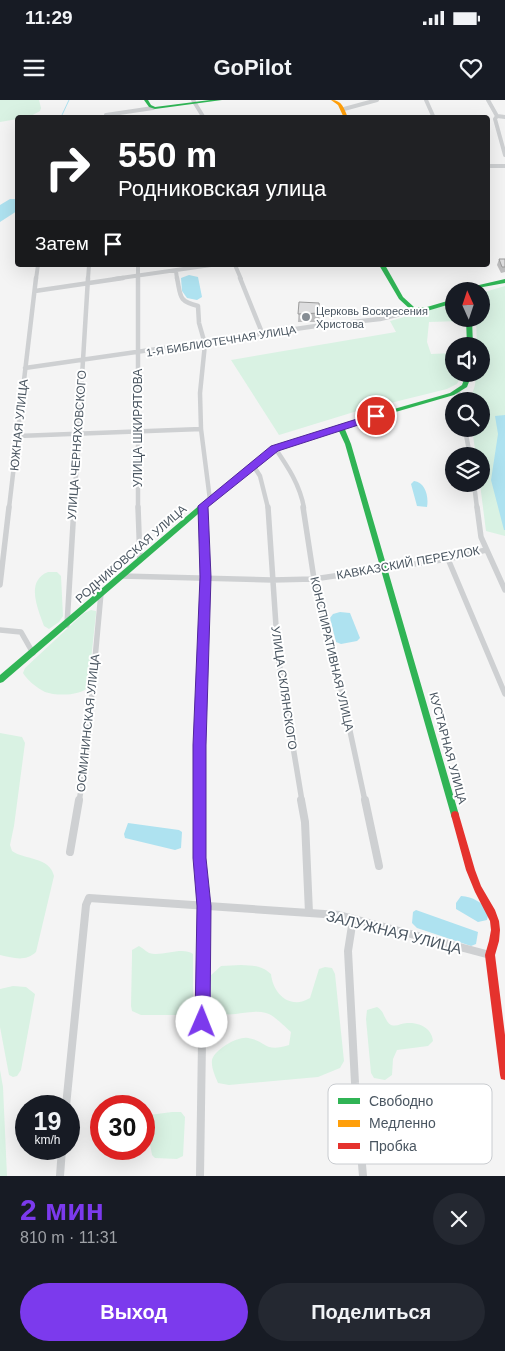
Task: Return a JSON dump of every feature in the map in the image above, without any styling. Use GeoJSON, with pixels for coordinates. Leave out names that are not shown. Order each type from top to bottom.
{"type":"FeatureCollection","features":[{"type":"Feature","properties":{"kind":"street"},"geometry":{"type":"LineString","coordinates":[[146,100],[153,108]]}},
{"type":"Feature","properties":{"kind":"street"},"geometry":{"type":"LineString","coordinates":[[106,114],[220,100]]}},
{"type":"Feature","properties":{"kind":"street"},"geometry":{"type":"LineString","coordinates":[[333,100],[345,115],[377,100]]}},
{"type":"Feature","properties":{"kind":"street"},"geometry":{"type":"LineString","coordinates":[[426,100],[433,115]]}},
{"type":"Feature","properties":{"kind":"street"},"geometry":{"type":"LineString","coordinates":[[488,100],[497,116],[495,119],[505,155]]}},
{"type":"Feature","properties":{"kind":"street"},"geometry":{"type":"LineString","coordinates":[[194,102],[202,115]]}},
{"type":"Feature","properties":{"kind":"street"},"geometry":{"type":"LineString","coordinates":[[497,116],[505,117]]}},
{"type":"Feature","properties":{"kind":"street"},"geometry":{"type":"LineString","coordinates":[[490,166],[505,166]]}},
{"type":"Feature","properties":{"kind":"street","name":"ЮЖНАЯ УЛИЦА"},"geometry":{"type":"LineString","coordinates":[[0,585],[38,267]]}},
{"type":"Feature","properties":{"kind":"street","name":"УЛИЦА ЧЕРНЯХОВСКОГО"},"geometry":{"type":"LineString","coordinates":[[67,625],[89,267]]}},
{"type":"Feature","properties":{"kind":"street","name":"УЛИЦА ШКИРЯТОВА"},"geometry":{"type":"LineString","coordinates":[[138,267],[140,560]]}},
{"type":"Feature","properties":{"kind":"street"},"geometry":{"type":"LineString","coordinates":[[35,291],[194,267]]}},
{"type":"Feature","properties":{"kind":"street"},"geometry":{"type":"LineString","coordinates":[[236,267],[263,335]]}},
{"type":"Feature","properties":{"kind":"street"},"geometry":{"type":"LineString","coordinates":[[383,267],[401,298],[409,306],[417,310],[445,304]]}},
{"type":"Feature","properties":{"kind":"street"},"geometry":{"type":"LineString","coordinates":[[176,271],[181,300],[198,306],[199,323],[205,344],[200,393],[207,503],[199,745],[199,858],[204,906],[200,1176]]}},
{"type":"Feature","properties":{"kind":"street"},"geometry":{"type":"LineString","coordinates":[[490,284],[505,281]]}},
{"type":"Feature","properties":{"kind":"street","name":"1-Я БИБЛИОТЕЧНАЯ УЛИЦА"},"geometry":{"type":"LineString","coordinates":[[25,368],[205,344],[339,323],[383,319],[417,310]]}},
{"type":"Feature","properties":{"kind":"street"},"geometry":{"type":"LineString","coordinates":[[458,391],[465,386],[467,382]]}},
{"type":"Feature","properties":{"kind":"street","name":"РОДНИКОВСКАЯ УЛИЦА"},"geometry":{"type":"LineString","coordinates":[[0,680],[67,625],[101,593],[207,503],[275,448],[340,426],[458,391]]}},
{"type":"Feature","properties":{"kind":"street","name":"КУСТАРНАЯ УЛИЦА"},"geometry":{"type":"LineString","coordinates":[[340,426],[348,444],[420,686],[473,880],[496,915],[498,924],[494,947],[490,955],[505,1075]]}},
{"type":"Feature","properties":{"kind":"street"},"geometry":{"type":"LineString","coordinates":[[18,436],[201,430]]}},
{"type":"Feature","properties":{"kind":"street","name":"КОНСПИРАТИВНАЯ УЛИЦА"},"geometry":{"type":"LineString","coordinates":[[275,448],[291,472],[302,498],[314,579],[341,689],[378,866]]}},
{"type":"Feature","properties":{"kind":"street","name":"УЛИЦА СКЛЯНСКОГО"},"geometry":{"type":"LineString","coordinates":[[253,465],[260,476],[268,502],[278,656],[305,822],[309,913]]}},
{"type":"Feature","properties":{"kind":"street"},"geometry":{"type":"LineString","coordinates":[[475,492],[478,519],[486,550],[505,590]]}},
{"type":"Feature","properties":{"kind":"street","name":"КАВКАЗСКИЙ ПЕРЕУЛОК"},"geometry":{"type":"LineString","coordinates":[[121,576],[272,580],[314,579],[448,559],[486,550]]}},
{"type":"Feature","properties":{"kind":"street"},"geometry":{"type":"LineString","coordinates":[[448,559],[505,694]]}},
{"type":"Feature","properties":{"kind":"street","name":"ОСМИНИНСКАЯ УЛИЦА"},"geometry":{"type":"LineString","coordinates":[[70,852],[85,769],[101,593]]}},
{"type":"Feature","properties":{"kind":"street"},"geometry":{"type":"LineString","coordinates":[[0,630],[21,632],[33,652]]}},
{"type":"Feature","properties":{"kind":"street","name":"ЗАЛУЖНАЯ УЛИЦА"},"geometry":{"type":"LineString","coordinates":[[67,1095],[86,905],[89,898],[339,915],[490,955]]}},
{"type":"Feature","properties":{"kind":"street"},"geometry":{"type":"LineString","coordinates":[[353,919],[349,937],[349,960],[355,1084]]}},
{"type":"Feature","properties":{"kind":"street"},"geometry":{"type":"LineString","coordinates":[[60,1176],[61,1160]]}},
{"type":"Feature","properties":{"kind":"green space"},"geometry":{"type":"Polygon","coordinates":[[[0,100],[39,100],[40,111],[33,115],[15,115],[15,119],[0,122],[0,100]]]}},
{"type":"Feature","properties":{"kind":"green space"},"geometry":{"type":"Polygon","coordinates":[[[505,286],[505,536],[486,531],[481,492],[490,492],[490,447],[475,447],[473,437],[490,437],[490,392],[473,392],[475,382],[490,382],[490,337],[477,337],[476,328],[490,328],[490,290],[505,286]]]}},
{"type":"Feature","properties":{"kind":"green space"},"geometry":{"type":"Polygon","coordinates":[[[445,306],[445,322],[429,322],[427,342],[431,354],[445,353],[445,382],[458,382],[457,384],[447,389],[354,412],[279,435],[231,360],[396,332],[390,321],[445,306]]]}},
{"type":"Feature","properties":{"kind":"green space"},"geometry":{"type":"Polygon","coordinates":[[[48,572],[57,572],[61,576],[63,616],[59,622],[49,629],[44,626],[35,596],[37,582],[41,576],[48,572]]]}},
{"type":"Feature","properties":{"kind":"green space"},"geometry":{"type":"Polygon","coordinates":[[[91,610],[96,611],[96,614],[88,687],[74,694],[62,695],[45,692],[23,673],[25,668],[84,613],[91,610]]]}},
{"type":"Feature","properties":{"kind":"green space"},"geometry":{"type":"Polygon","coordinates":[[[0,733],[22,737],[25,743],[10,845],[12,851],[48,865],[54,876],[36,952],[23,958],[0,955],[0,733]]]}},
{"type":"Feature","properties":{"kind":"green space"},"geometry":{"type":"Polygon","coordinates":[[[139,946],[154,954],[183,951],[193,954],[193,1005],[189,1015],[141,1015],[132,1011],[132,950],[139,946]]]}},
{"type":"Feature","properties":{"kind":"green space"},"geometry":{"type":"Polygon","coordinates":[[[221,966],[257,966],[267,971],[271,974],[272,981],[279,994],[289,1001],[296,1002],[310,998],[319,969],[325,967],[332,968],[335,974],[344,1061],[340,1068],[318,1077],[229,1085],[218,1083],[212,1060],[217,1052],[227,1044],[239,1039],[248,1038],[275,1048],[289,1045],[291,1032],[269,1014],[252,1012],[223,1014],[212,1008],[210,976],[221,966]]]}},
{"type":"Feature","properties":{"kind":"green space"},"geometry":{"type":"Polygon","coordinates":[[[13,986],[26,987],[35,994],[21,1070],[17,1076],[13,1077],[9,1075],[0,1027],[0,989],[13,986]]]}},
{"type":"Feature","properties":{"kind":"green space"},"geometry":{"type":"Polygon","coordinates":[[[377,1007],[391,1025],[412,1023],[420,1025],[427,1029],[433,1041],[428,1046],[397,1050],[393,1059],[392,1075],[385,1080],[374,1078],[371,1073],[366,1019],[367,1010],[377,1007]]]}},
{"type":"Feature","properties":{"kind":"green space"},"geometry":{"type":"Polygon","coordinates":[[[0,1070],[3,1087],[7,1176],[0,1176],[0,1070]]]}},
{"type":"Feature","properties":{"kind":"green space"},"geometry":{"type":"Polygon","coordinates":[[[181,1112],[185,1117],[183,1156],[177,1159],[155,1158],[155,1114],[181,1112]]]}},
{"type":"Feature","properties":{"kind":"water"},"geometry":{"type":"Polygon","coordinates":[[[10,199],[15,199],[15,212],[0,222],[0,205],[10,199]]]}},
{"type":"Feature","properties":{"kind":"water"},"geometry":{"type":"Polygon","coordinates":[[[189,275],[198,277],[202,297],[197,300],[187,298],[182,291],[181,278],[189,275]]]}},
{"type":"Feature","properties":{"kind":"water"},"geometry":{"type":"Polygon","coordinates":[[[505,415],[504,530],[491,480],[498,434],[495,416],[505,415]]]}},
{"type":"Feature","properties":{"kind":"water"},"geometry":{"type":"Polygon","coordinates":[[[414,481],[421,484],[425,490],[427,507],[417,506],[411,484],[414,481]]]}},
{"type":"Feature","properties":{"kind":"water"},"geometry":{"type":"Polygon","coordinates":[[[340,612],[350,613],[360,638],[357,641],[341,644],[336,642],[330,618],[333,614],[340,612]]]}},
{"type":"Feature","properties":{"kind":"water"},"geometry":{"type":"Polygon","coordinates":[[[128,823],[179,830],[182,832],[181,848],[175,850],[125,838],[124,834],[128,823]]]}},
{"type":"Feature","properties":{"kind":"water"},"geometry":{"type":"Polygon","coordinates":[[[461,896],[473,899],[483,905],[489,912],[487,920],[478,922],[456,909],[456,903],[461,896]]]}},
{"type":"Feature","properties":{"kind":"water"},"geometry":{"type":"Polygon","coordinates":[[[416,910],[478,932],[476,944],[471,946],[417,928],[412,923],[413,912],[416,910]]]}},
{"type":"Feature","properties":{"kind":"building"},"geometry":{"type":"Polygon","coordinates":[[[499,259],[505,259],[505,267],[502,267],[499,259]]]}},
{"type":"Feature","properties":{"kind":"building"},"geometry":{"type":"Polygon","coordinates":[[[299,302],[319,303],[320,313],[298,314],[299,302]]]}},
{"type":"Feature","properties":{"kind":"waterway"},"geometry":{"type":"LineString","coordinates":[[62,115],[69,100]]}},
{"type":"Feature","properties":{"kind":"traffic: fast"},"geometry":{"type":"LineString","coordinates":[[146,100],[150,106],[155,108],[220,100]]}},
{"type":"Feature","properties":{"kind":"traffic: fast"},"geometry":{"type":"LineString","coordinates":[[383,267],[401,298],[413,309],[427,309],[445,304]]}},
{"type":"Feature","properties":{"kind":"traffic: fast"},"geometry":{"type":"LineString","coordinates":[[490,284],[505,281]]}},
{"type":"Feature","properties":{"kind":"traffic: fast"},"geometry":{"type":"LineString","coordinates":[[469,328],[470,337]]}},
{"type":"Feature","properties":{"kind":"traffic: fast"},"geometry":{"type":"LineString","coordinates":[[0,680],[210,500],[275,448],[340,426],[452,394],[465,386],[466,382]]}},
{"type":"Feature","properties":{"kind":"traffic: fast"},"geometry":{"type":"LineString","coordinates":[[340,426],[348,444],[455,815]]}},
{"type":"Feature","properties":{"kind":"traffic: slow"},"geometry":{"type":"LineString","coordinates":[[333,100],[340,104],[345,115]]}},
{"type":"Feature","properties":{"kind":"traffic: jam"},"geometry":{"type":"LineString","coordinates":[[455,815],[470,870],[494,921],[494,941],[490,955],[505,1075]]}},
{"type":"Feature","properties":{"kind":"place","name":"Церковь Воскресения Христова"},"geometry":{"type":"Point","coordinates":[306,317]}},
{"type":"Feature","properties":{"kind":"route"},"geometry":{"type":"LineString","coordinates":[[202,1022],[204,906],[199,858],[199,745],[205,577],[203,506],[275,448],[376,416]]}}]}
